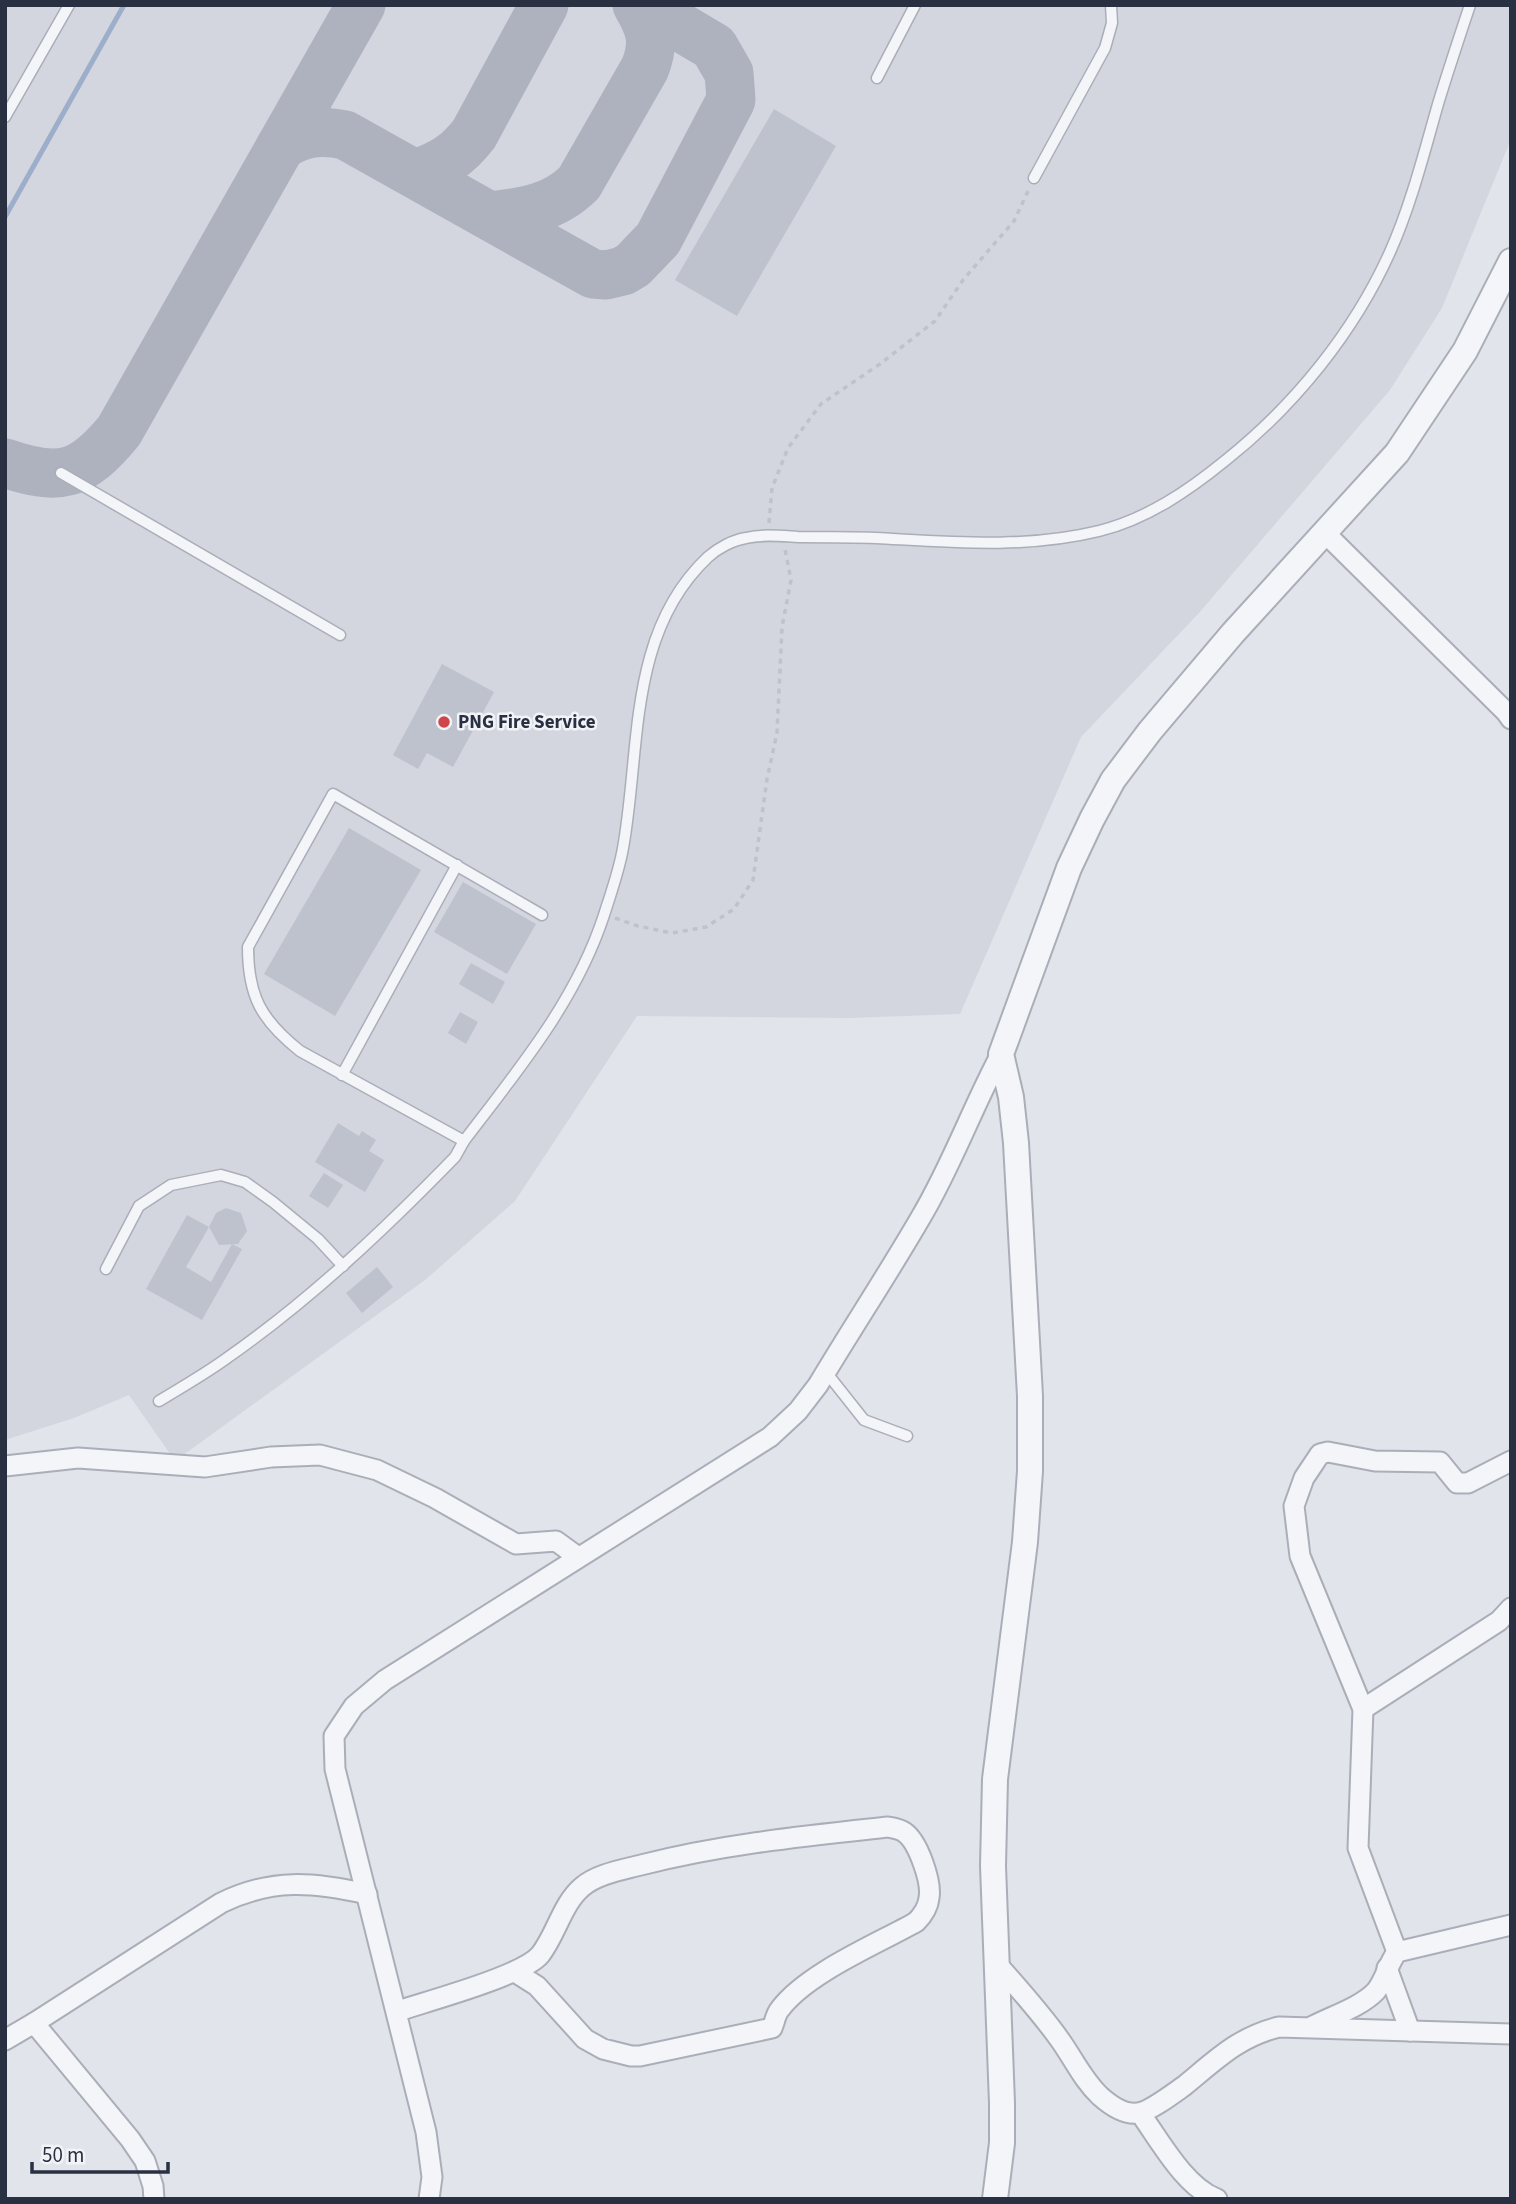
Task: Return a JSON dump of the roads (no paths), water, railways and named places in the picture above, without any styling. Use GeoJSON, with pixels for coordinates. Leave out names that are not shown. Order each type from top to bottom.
{"type":"FeatureCollection","features":[{"type":"Feature","properties":{"kind":"street"},"geometry":{"type":"LineString","coordinates":[[429,2199],[432,2177],[426,2132],[398,2011],[335,1769],[334,1736],[341,1723],[363,1696],[385,1680],[770,1437],[798,1411],[826,1371],[921,1216],[953,1158],[977,1099],[1001,1054],[1069,868],[1113,780],[1180,694],[1415,430],[1465,351],[1511,261]]}},
{"type":"Feature","properties":{"kind":"street"},"geometry":{"type":"LineString","coordinates":[[1324,532],[1511,719]]}},
{"type":"Feature","properties":{"kind":"street"},"geometry":{"type":"LineString","coordinates":[[995,2199],[1002,2143],[993,1866],[995,1779],[1025,1542],[1030,1471],[1030,1421],[1016,1143],[1011,1097],[1001,1054]]}},
{"type":"Feature","properties":{"kind":"street"},"geometry":{"type":"LineString","coordinates":[[1410,2031],[1358,1848],[1363,1709],[1300,1556],[1294,1506],[1304,1478],[1320,1454],[1328,1452],[1375,1461],[1440,1462],[1457,1483],[1468,1483],[1511,1461]]}},
{"type":"Feature","properties":{"kind":"street"},"geometry":{"type":"LineString","coordinates":[[5,1466],[78,1458],[205,1467],[271,1457],[320,1455],[377,1470],[435,1497],[516,1544],[556,1541],[578,1557]]}},
{"type":"Feature","properties":{"kind":"street"},"geometry":{"type":"LineString","coordinates":[[1363,1709],[1500,1621],[1511,1608]]}},
{"type":"Feature","properties":{"kind":"street"},"geometry":{"type":"LineString","coordinates":[[398,2011],[515,1972],[538,1957],[554,1935],[570,1902],[582,1887],[627,1869],[723,1847],[778,1838],[888,1827],[902,1831],[917,1846],[929,1886],[930,1896],[924,1914],[916,1922],[834,1967],[802,1988],[779,2010],[772,2028],[640,2056],[603,2049],[585,2039],[537,1986],[515,1972]]}},
{"type":"Feature","properties":{"kind":"street"},"geometry":{"type":"LineString","coordinates":[[5,2040],[221,1903],[245,1891],[268,1886],[302,1884],[337,1887],[367,1894]]}},
{"type":"Feature","properties":{"kind":"street"},"geometry":{"type":"LineString","coordinates":[[1309,2028],[1377,1990],[1392,1960],[1511,1925]]}},
{"type":"Feature","properties":{"kind":"street"},"geometry":{"type":"LineString","coordinates":[[998,1965],[1059,2038],[1099,2096],[1114,2108],[1140,2113],[1173,2094],[1242,2040],[1255,2033],[1279,2028],[1309,2028],[1511,2034]]}},
{"type":"Feature","properties":{"kind":"street"},"geometry":{"type":"LineString","coordinates":[[34,2023],[130,2139],[145,2161],[155,2199]]}},
{"type":"Feature","properties":{"kind":"street"},"geometry":{"type":"LineString","coordinates":[[1140,2113],[1192,2183],[1202,2193],[1217,2199]]}},
{"type":"Feature","properties":{"kind":"lane"},"geometry":{"type":"LineString","coordinates":[[5,117],[69,5]]}},
{"type":"Feature","properties":{"kind":"lane"},"geometry":{"type":"LineString","coordinates":[[877,78],[915,5]]}},
{"type":"Feature","properties":{"kind":"lane"},"geometry":{"type":"LineString","coordinates":[[1034,178],[1105,48],[1112,23],[1111,5]]}},
{"type":"Feature","properties":{"kind":"lane"},"geometry":{"type":"LineString","coordinates":[[159,1401],[227,1358],[344,1266],[454,1157],[548,1029],[570,993],[604,914],[622,852],[642,682],[652,645],[676,597],[710,556],[726,545],[744,538],[769,536],[848,536],[997,544],[1044,541],[1102,530],[1133,519],[1177,498],[1206,477],[1266,427],[1301,388],[1349,325],[1377,281],[1393,246],[1421,165],[1470,5]]}},
{"type":"Feature","properties":{"kind":"lane"},"geometry":{"type":"LineString","coordinates":[[61,473],[340,635]]}},
{"type":"Feature","properties":{"kind":"lane"},"geometry":{"type":"LineString","coordinates":[[464,1141],[300,1051],[281,1036],[260,1011],[248,970],[248,947],[333,793],[542,915]]}},
{"type":"Feature","properties":{"kind":"lane"},"geometry":{"type":"LineString","coordinates":[[342,1075],[457,865]]}},
{"type":"Feature","properties":{"kind":"lane"},"geometry":{"type":"LineString","coordinates":[[106,1269],[139,1206],[171,1185],[221,1175],[245,1182],[273,1202],[318,1239],[344,1266]]}},
{"type":"Feature","properties":{"kind":"lane"},"geometry":{"type":"LineString","coordinates":[[826,1371],[864,1420],[907,1436]]}},
{"type":"Feature","properties":{"kind":"waterway"},"geometry":{"type":"LineString","coordinates":[[5,217],[124,5]]}},
{"type":"Feature","properties":{"kind":"place","name":"PNG Fire Service"},"geometry":{"type":"Point","coordinates":[444,722]}}]}
